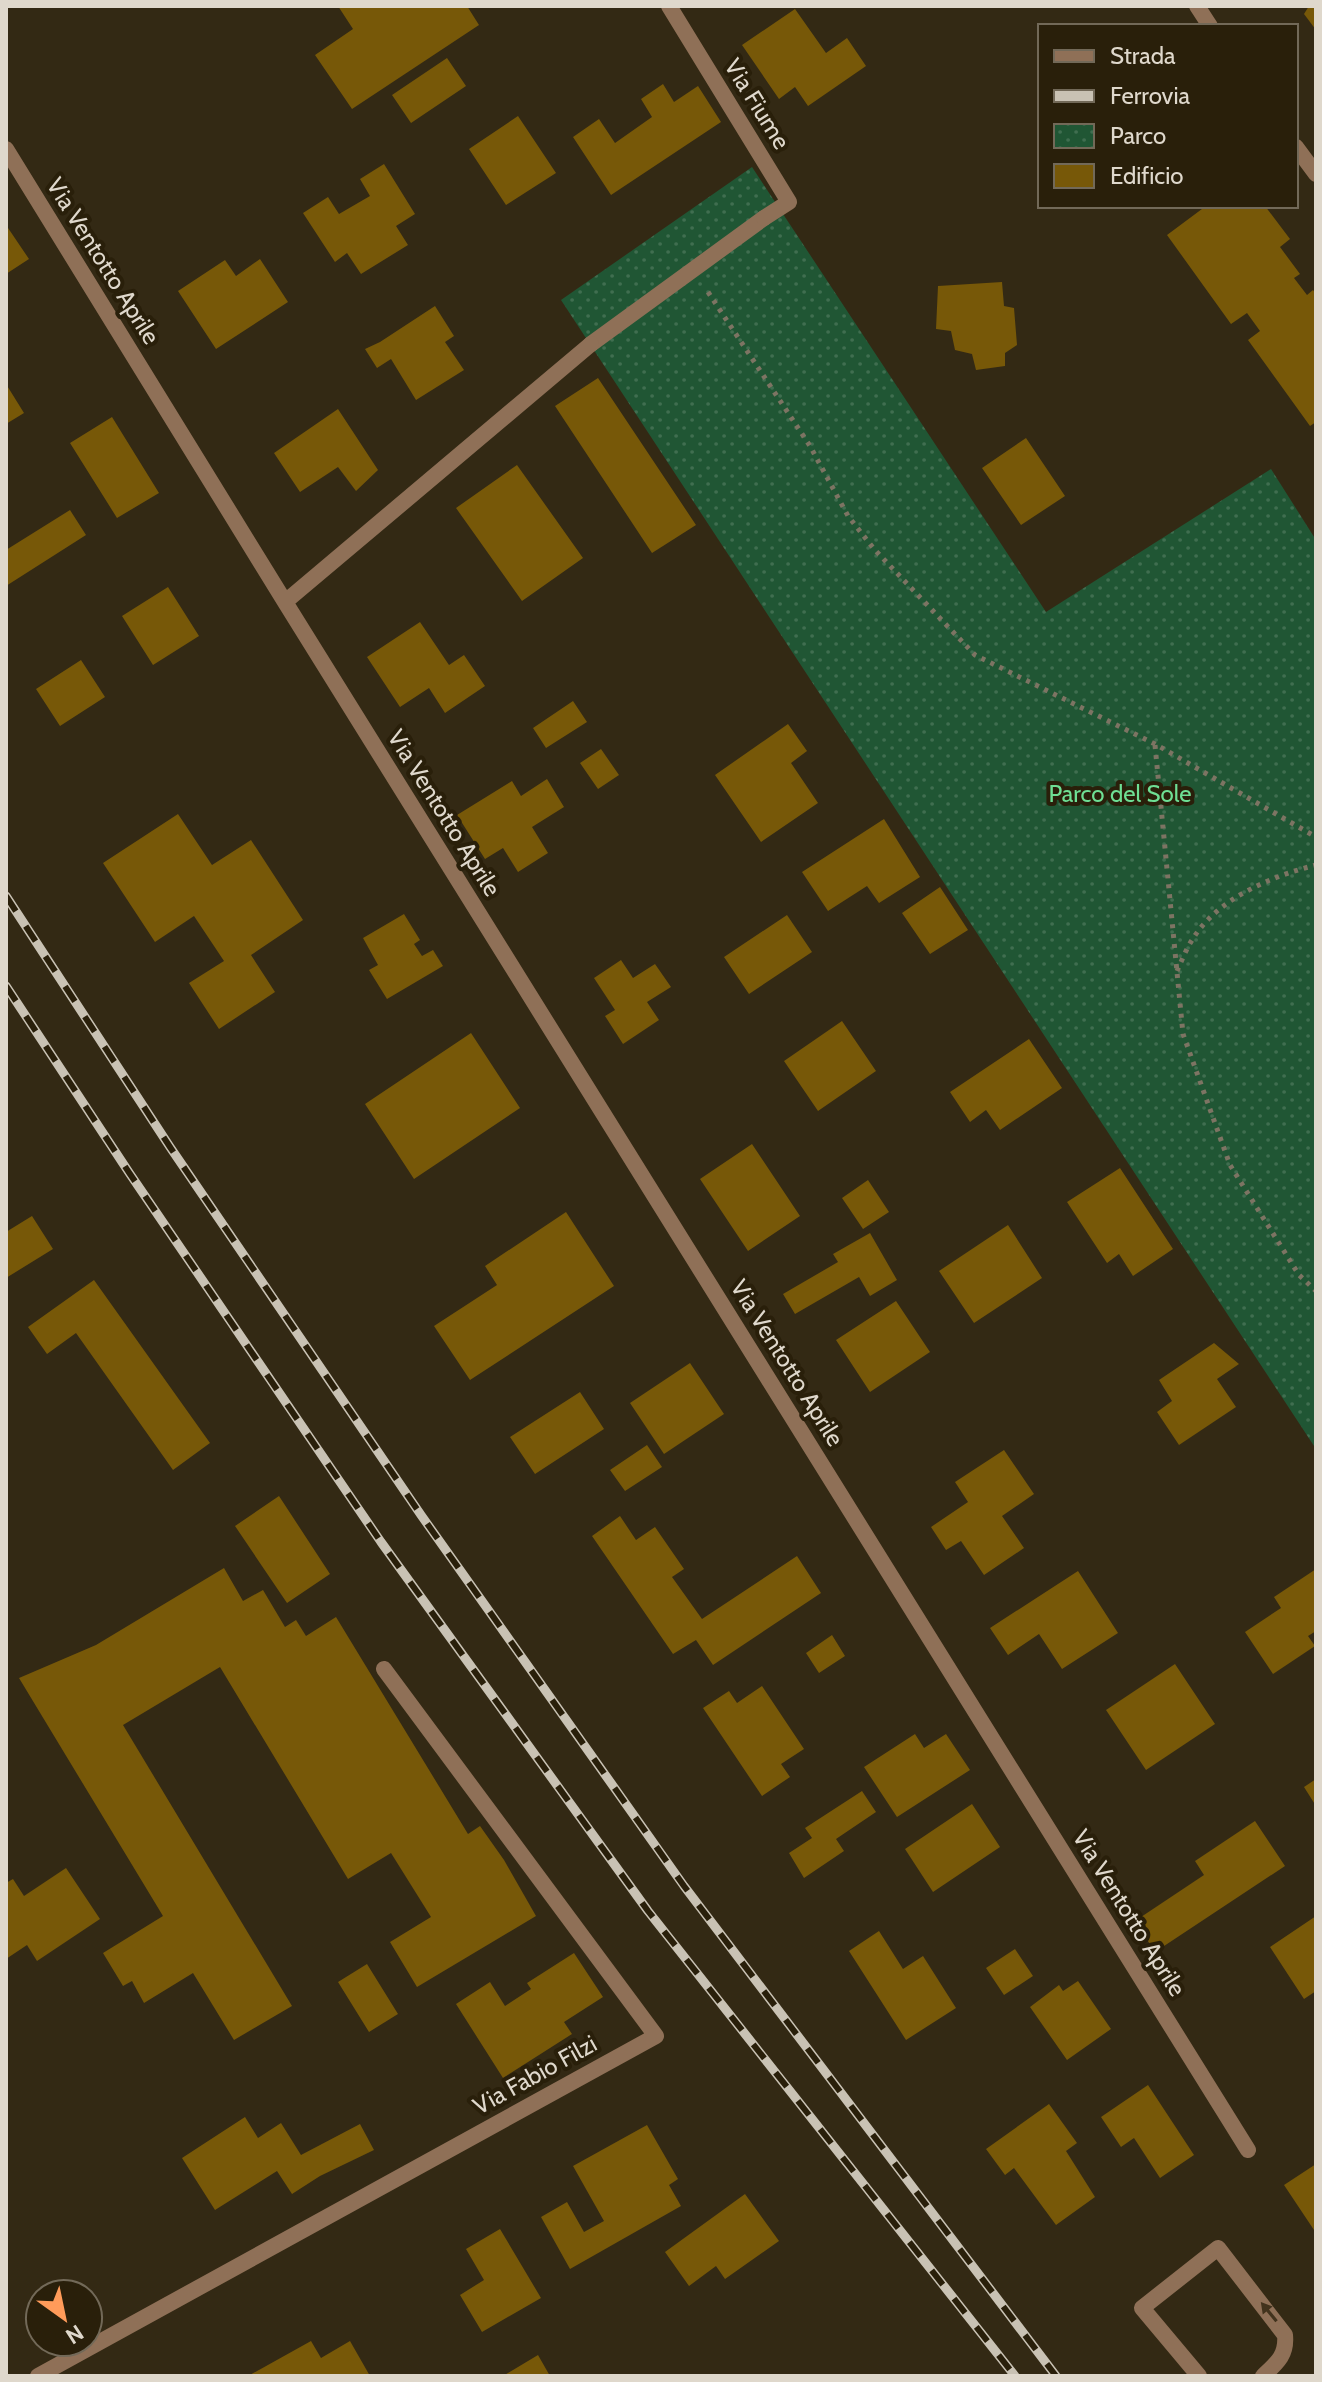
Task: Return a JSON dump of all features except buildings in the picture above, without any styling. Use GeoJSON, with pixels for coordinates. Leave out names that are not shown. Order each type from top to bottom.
{"type":"FeatureCollection","features":[{"type":"Feature","properties":{"kind":"street","name":"Via Fiume"},"geometry":{"type":"LineString","coordinates":[[669,6],[789,202],[694,271]]}},
{"type":"Feature","properties":{"kind":"street"},"geometry":{"type":"LineString","coordinates":[[1197,6],[1209,24]]}},
{"type":"Feature","properties":{"kind":"street","name":"Via Ventotto Aprile"},"geometry":{"type":"LineString","coordinates":[[6,149],[1248,2150]]}},
{"type":"Feature","properties":{"kind":"street"},"geometry":{"type":"LineString","coordinates":[[1298,150],[1316,174]]}},
{"type":"Feature","properties":{"kind":"street"},"geometry":{"type":"LineString","coordinates":[[285,602],[591,344],[694,271]]}},
{"type":"Feature","properties":{"kind":"street","name":"Via Fabio Filzi"},"geometry":{"type":"LineString","coordinates":[[38,2376],[656,2036],[384,1669]]}},
{"type":"Feature","properties":{"kind":"street"},"geometry":{"type":"LineString","coordinates":[[1199,2376],[1142,2308],[1218,2248],[1285,2335],[1285,2352],[1263,2376]]}},
{"type":"Feature","properties":{"kind":"path"},"geometry":{"type":"LineString","coordinates":[[694,271],[810,446],[848,516],[923,603],[975,655],[1155,744],[1316,837]]}},
{"type":"Feature","properties":{"kind":"path"},"geometry":{"type":"LineString","coordinates":[[1155,744],[1183,1034],[1230,1165],[1299,1275],[1316,1291]]}},
{"type":"Feature","properties":{"kind":"path"},"geometry":{"type":"LineString","coordinates":[[1177,971],[1194,936],[1222,907],[1261,884],[1316,865]]}},
{"type":"Feature","properties":{"kind":"green space","name":"Parco del Sole"},"geometry":{"type":"Polygon","coordinates":[[[752,167],[1046,612],[1271,469],[1316,540],[1316,1449],[561,300],[752,167]]]}},
{"type":"Feature","properties":{"kind":"railway"},"geometry":{"type":"LineString","coordinates":[[6,896],[170,1147],[421,1515],[684,1886],[1056,2376]]}},
{"type":"Feature","properties":{"kind":"railway"},"geometry":{"type":"LineString","coordinates":[[6,986],[381,1542],[648,1911],[1015,2376]]}}]}
